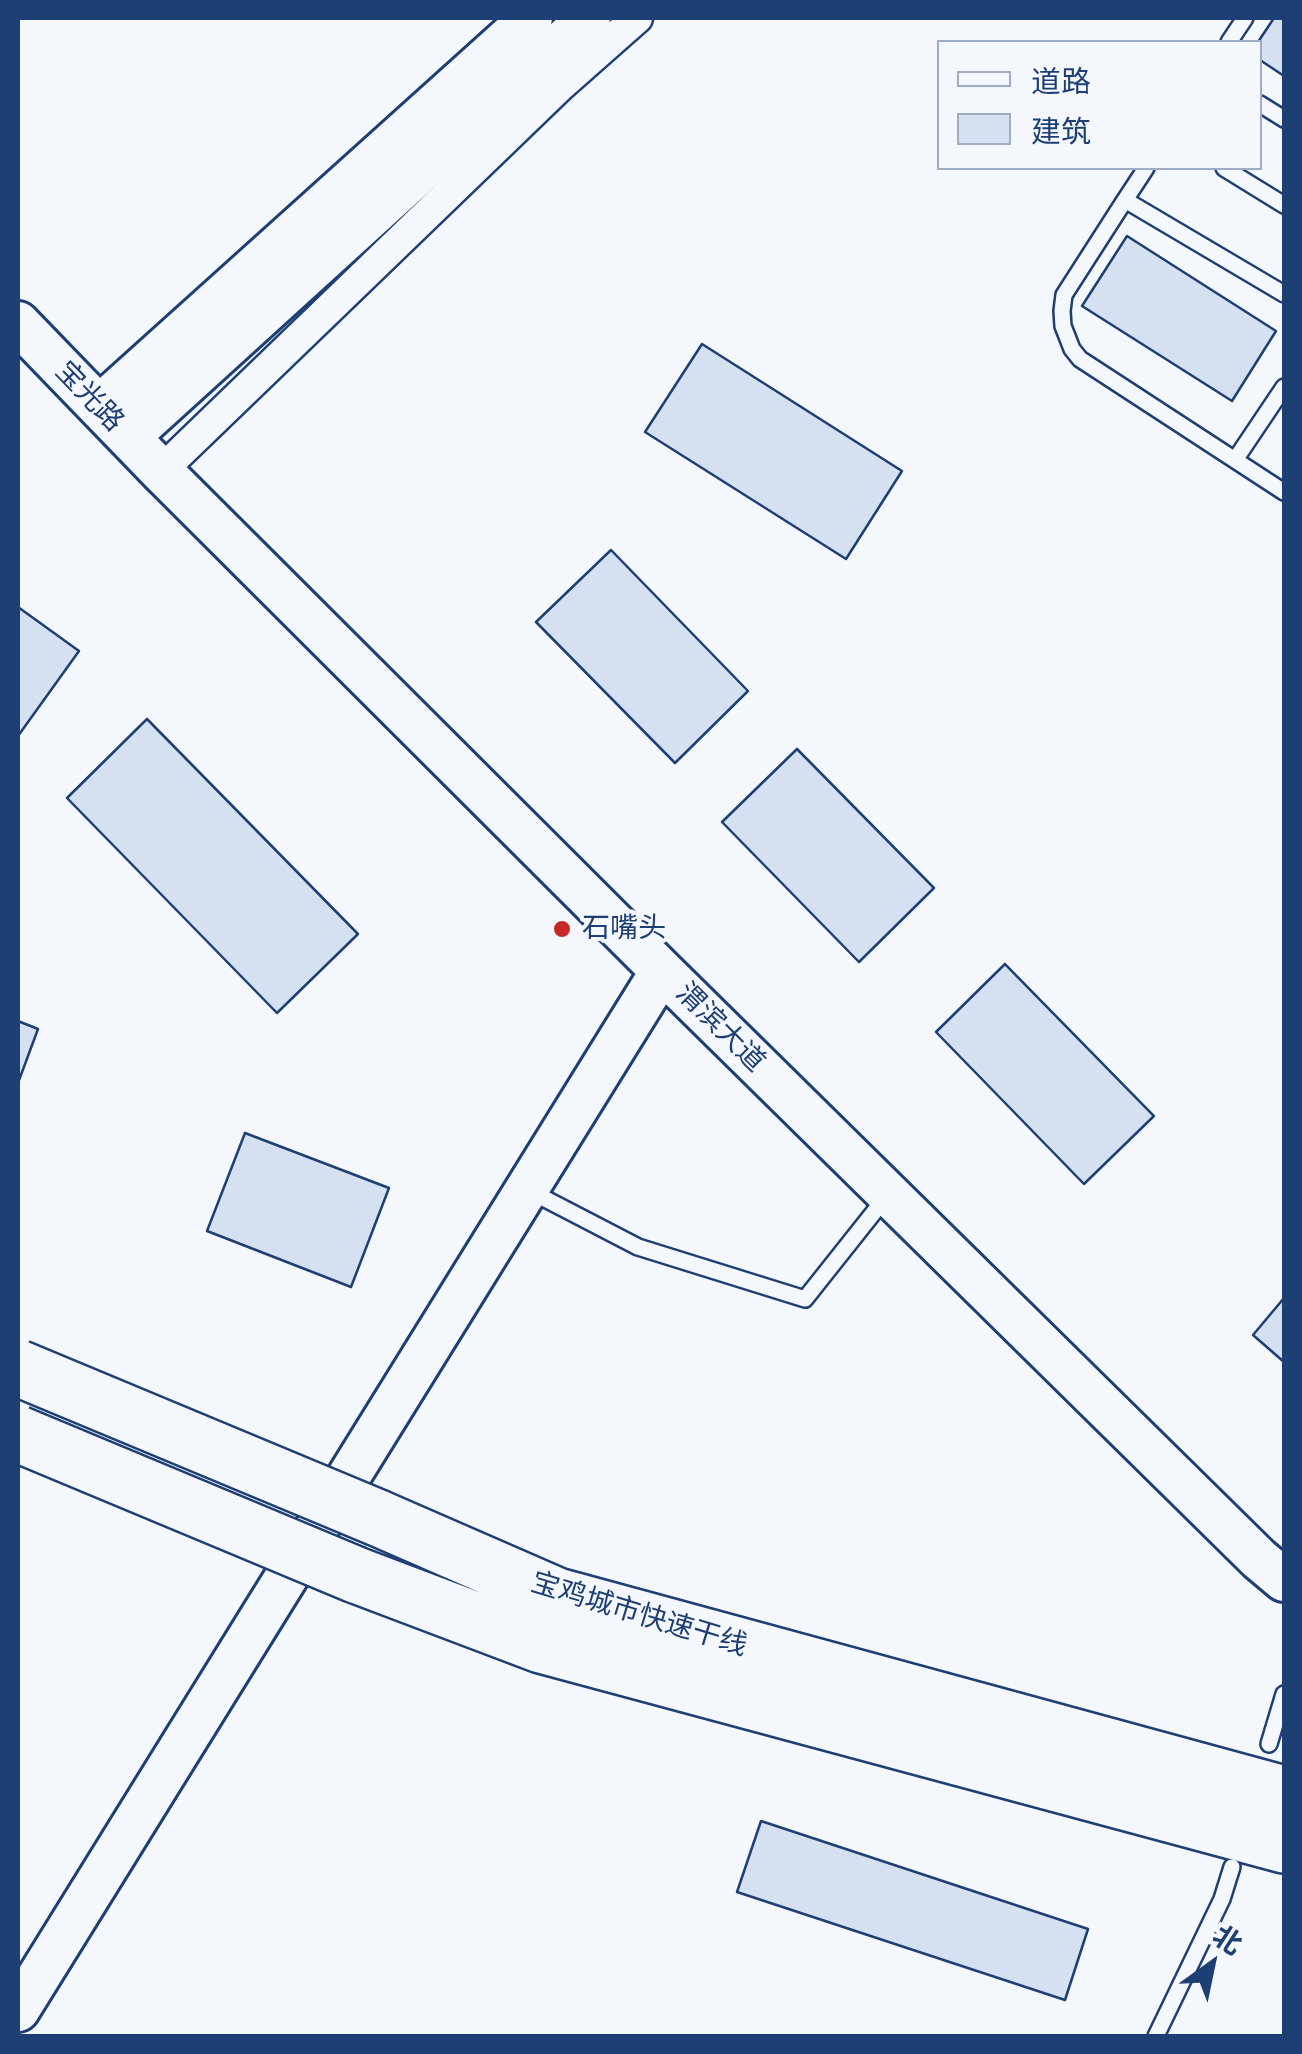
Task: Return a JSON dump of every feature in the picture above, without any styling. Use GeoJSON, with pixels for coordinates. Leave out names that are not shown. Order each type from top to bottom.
{"type":"FeatureCollection","features":[{"type":"Feature","properties":{"kind":"highway","name":"宝鸡城市快速干线"},"geometry":{"type":"LineString","coordinates":[[18,1368],[557,1596],[1277,1770]]}},
{"type":"Feature","properties":{"kind":"highway","name":"宝鸡城市快速干线"},"geometry":{"type":"LineString","coordinates":[[18,1434],[356,1575],[540,1645],[1284,1845]]}},
{"type":"Feature","properties":{"kind":"main road"},"geometry":{"type":"LineString","coordinates":[[98,407],[531,18]]}},
{"type":"Feature","properties":{"kind":"main road"},"geometry":{"type":"LineString","coordinates":[[128,438],[589,18]]}},
{"type":"Feature","properties":{"kind":"main road","name":"宝光路"},"geometry":{"type":"LineString","coordinates":[[18,323],[161,471]]}},
{"type":"Feature","properties":{"kind":"main road","name":"渭滨大道"},"geometry":{"type":"LineString","coordinates":[[161,471],[662,971],[1284,1580]]}},
{"type":"Feature","properties":{"kind":"main road"},"geometry":{"type":"LineString","coordinates":[[18,2010],[662,971]]}},
{"type":"Feature","properties":{"kind":"street"},"geometry":{"type":"LineString","coordinates":[[161,471],[560,86],[637,18]]}},
{"type":"Feature","properties":{"kind":"lane"},"geometry":{"type":"LineString","coordinates":[[1230,40],[1246,18]]}},
{"type":"Feature","properties":{"kind":"lane"},"geometry":{"type":"LineString","coordinates":[[1262,105],[1284,119]]}},
{"type":"Feature","properties":{"kind":"lane"},"geometry":{"type":"LineString","coordinates":[[1145,170],[1064,295],[1066,338],[1080,360],[1284,492]]}},
{"type":"Feature","properties":{"kind":"lane"},"geometry":{"type":"LineString","coordinates":[[1227,170],[1284,205]]}},
{"type":"Feature","properties":{"kind":"lane"},"geometry":{"type":"LineString","coordinates":[[1125,200],[1284,294]]}},
{"type":"Feature","properties":{"kind":"lane"},"geometry":{"type":"LineString","coordinates":[[1235,460],[1284,386]]}},
{"type":"Feature","properties":{"kind":"lane"},"geometry":{"type":"LineString","coordinates":[[527,1189],[638,1247],[804,1300],[889,1194]]}},
{"type":"Feature","properties":{"kind":"lane"},"geometry":{"type":"LineString","coordinates":[[1277,1770],[1284,1694]]}},
{"type":"Feature","properties":{"kind":"lane"},"geometry":{"type":"LineString","coordinates":[[1156,2036],[1222,1899],[1232,1866]]}},
{"type":"Feature","properties":{"kind":"building"},"geometry":{"type":"Polygon","coordinates":[[[1274,18],[1284,18],[1284,76],[1262,61],[1259,40],[1274,18]]]}},
{"type":"Feature","properties":{"kind":"building"},"geometry":{"type":"Polygon","coordinates":[[[1127,236],[1276,331],[1232,401],[1082,306],[1127,236]]]}},
{"type":"Feature","properties":{"kind":"building"},"geometry":{"type":"Polygon","coordinates":[[[702,344],[902,471],[846,559],[645,432],[702,344]]]}},
{"type":"Feature","properties":{"kind":"building"},"geometry":{"type":"Polygon","coordinates":[[[611,550],[748,691],[675,763],[536,622],[611,550]]]}},
{"type":"Feature","properties":{"kind":"building"},"geometry":{"type":"Polygon","coordinates":[[[18,607],[79,651],[18,736],[18,607]]]}},
{"type":"Feature","properties":{"kind":"building"},"geometry":{"type":"Polygon","coordinates":[[[147,719],[358,934],[277,1013],[67,798],[147,719]]]}},
{"type":"Feature","properties":{"kind":"building"},"geometry":{"type":"Polygon","coordinates":[[[797,749],[934,888],[859,962],[722,822],[797,749]]]}},
{"type":"Feature","properties":{"kind":"building"},"geometry":{"type":"Polygon","coordinates":[[[1005,964],[1154,1116],[1084,1184],[936,1032],[1005,964]]]}},
{"type":"Feature","properties":{"kind":"building"},"geometry":{"type":"Polygon","coordinates":[[[18,1021],[38,1029],[18,1083],[18,1021]]]}},
{"type":"Feature","properties":{"kind":"building"},"geometry":{"type":"Polygon","coordinates":[[[245,1133],[389,1188],[351,1287],[207,1231],[245,1133]]]}},
{"type":"Feature","properties":{"kind":"building"},"geometry":{"type":"Polygon","coordinates":[[[1284,1298],[1284,1362],[1253,1335],[1284,1298]]]}},
{"type":"Feature","properties":{"kind":"building"},"geometry":{"type":"Polygon","coordinates":[[[761,1821],[1088,1929],[1065,2000],[737,1892],[761,1821]]]}},
{"type":"Feature","properties":{"kind":"place","name":"石嘴头"},"geometry":{"type":"Point","coordinates":[562,929]}}]}
